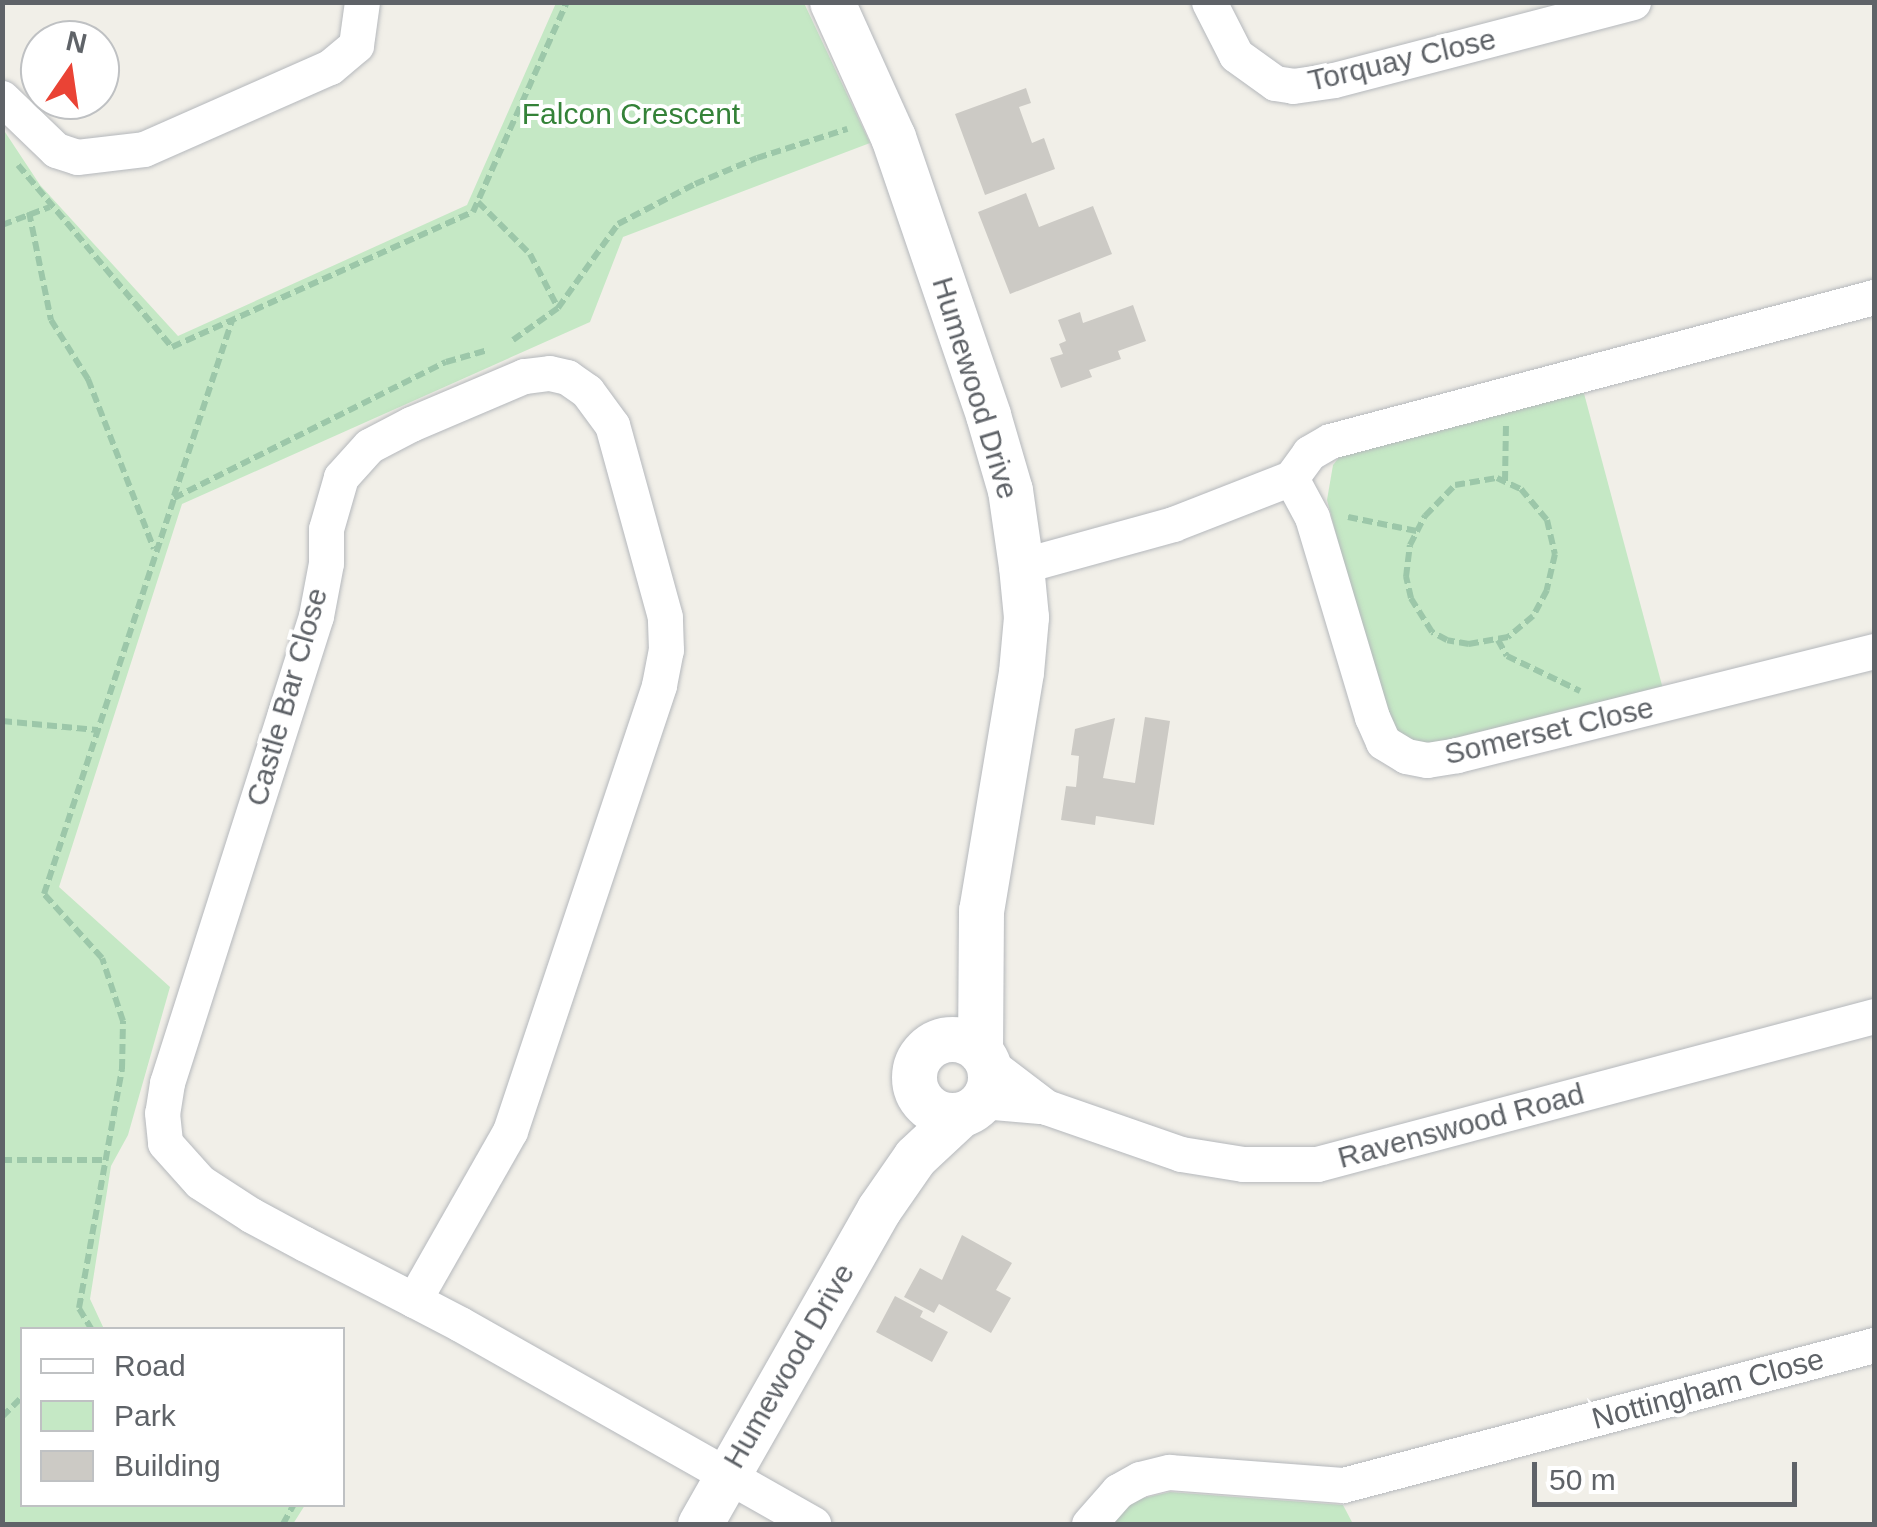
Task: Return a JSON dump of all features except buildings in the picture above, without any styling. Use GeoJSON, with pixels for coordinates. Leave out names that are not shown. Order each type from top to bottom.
{"type":"FeatureCollection","features":[{"type":"Feature","properties":{"kind":"street"},"geometry":{"type":"LineString","coordinates":[[2,98],[56,150],[77,157],[144,149],[330,68],[356,44],[362,2]]}},
{"type":"Feature","properties":{"kind":"street","name":"Humewood Drive"},"geometry":{"type":"LineString","coordinates":[[700,1524],[879,1208],[978,1083],[980,910],[1021,672],[1026,617],[1010,490],[988,415],[893,136],[832,2]]}},
{"type":"Feature","properties":{"kind":"street","name":"Torquay Close"},"geometry":{"type":"LineString","coordinates":[[1209,2],[1236,55],[1275,83],[1293,86],[1633,2]]}},
{"type":"Feature","properties":{"kind":"street"},"geometry":{"type":"LineString","coordinates":[[1021,566],[1173,524],[1291,478],[1309,453],[1330,441],[1874,297]]}},
{"type":"Feature","properties":{"kind":"street","name":"Castle Bar Close"},"geometry":{"type":"LineString","coordinates":[[414,1300],[510,1131],[659,686],[666,650],[665,617],[612,426],[586,391],[549,372],[524,376],[411,424],[369,446],[341,477],[326,529],[326,564],[316,616],[167,1083],[162,1113],[165,1143],[200,1182],[251,1215],[414,1300],[727,1476]]}},
{"type":"Feature","properties":{"kind":"street","name":"Somerset Close"},"geometry":{"type":"LineString","coordinates":[[1291,478],[1312,517],[1383,742],[1406,756],[1428,760],[1874,651]]}},
{"type":"Feature","properties":{"kind":"street","name":"Humewood Drive"},"geometry":{"type":"LineString","coordinates":[[931,1045],[980,910]]}},
{"type":"Feature","properties":{"kind":"street","name":"Ravenswood Road"},"geometry":{"type":"LineString","coordinates":[[978,1083],[1181,1154],[1243,1164],[1317,1164],[1874,1016]]}},
{"type":"Feature","properties":{"kind":"street"},"geometry":{"type":"LineString","coordinates":[[957,1039],[978,1083],[934,1112],[916,1092],[914,1066],[931,1045],[957,1039]]}},
{"type":"Feature","properties":{"kind":"street","name":"Humewood Drive"},"geometry":{"type":"LineString","coordinates":[[879,1208],[916,1092]]}},
{"type":"Feature","properties":{"kind":"street","name":"Nottingham Close"},"geometry":{"type":"LineString","coordinates":[[1089,1524],[1118,1491],[1140,1479],[1168,1472],[1343,1485],[1874,1345]]}},
{"type":"Feature","properties":{"kind":"street"},"geometry":{"type":"LineString","coordinates":[[727,1476],[813,1524]]}},
{"type":"Feature","properties":{"kind":"path"},"geometry":{"type":"LineString","coordinates":[[14,161],[172,347],[473,212],[567,2]]}},
{"type":"Feature","properties":{"kind":"path"},"geometry":{"type":"LineString","coordinates":[[478,202],[530,254],[558,308]]}},
{"type":"Feature","properties":{"kind":"path"},"geometry":{"type":"LineString","coordinates":[[2,225],[50,207]]}},
{"type":"Feature","properties":{"kind":"path"},"geometry":{"type":"LineString","coordinates":[[29,212],[52,320],[88,378],[154,550]]}},
{"type":"Feature","properties":{"kind":"path"},"geometry":{"type":"LineString","coordinates":[[174,498],[232,321]]}},
{"type":"Feature","properties":{"kind":"path"},"geometry":{"type":"LineString","coordinates":[[1504,395],[1505,481]]}},
{"type":"Feature","properties":{"kind":"path"},"geometry":{"type":"LineString","coordinates":[[1476,479],[1505,481],[1537,504],[1547,520],[1555,554],[1541,606],[1521,628],[1498,640],[1469,644],[1446,640],[1420,618],[1406,577],[1410,545],[1417,532],[1440,496],[1455,485],[1476,479]]}},
{"type":"Feature","properties":{"kind":"path"},"geometry":{"type":"LineString","coordinates":[[1312,517],[1339,516],[1417,532]]}},
{"type":"Feature","properties":{"kind":"path"},"geometry":{"type":"LineString","coordinates":[[1498,640],[1507,656],[1588,697],[1601,720]]}},
{"type":"Feature","properties":{"kind":"path"},"geometry":{"type":"LineString","coordinates":[[2,721],[97,730]]}},
{"type":"Feature","properties":{"kind":"path"},"geometry":{"type":"LineString","coordinates":[[2,1160],[105,1160]]}},
{"type":"Feature","properties":{"kind":"path"},"geometry":{"type":"LineString","coordinates":[[2,1418],[20,1399]]}},
{"type":"Feature","properties":{"kind":"green space","name":"Falcon Crescent"},"geometry":{"type":"Polygon","coordinates":[[[556,3],[804,3],[870,143],[623,237],[590,322],[182,504],[59,887],[170,987],[128,1135],[111,1166],[90,1299],[103,1327],[20,1327],[20,1507],[304,1507],[293,1524],[3,1524],[3,129],[40,185],[178,336],[467,205],[556,3]]]}},
{"type":"Feature","properties":{"kind":"green space"},"geometry":{"type":"Polygon","coordinates":[[[1582,386],[1663,689],[1436,748],[1399,735],[1384,715],[1327,500],[1333,465],[1341,455],[1582,386]]]}},
{"type":"Feature","properties":{"kind":"green space"},"geometry":{"type":"Polygon","coordinates":[[[1170,1492],[1343,1505],[1353,1524],[1106,1524],[1135,1500],[1170,1492]]]}}]}
